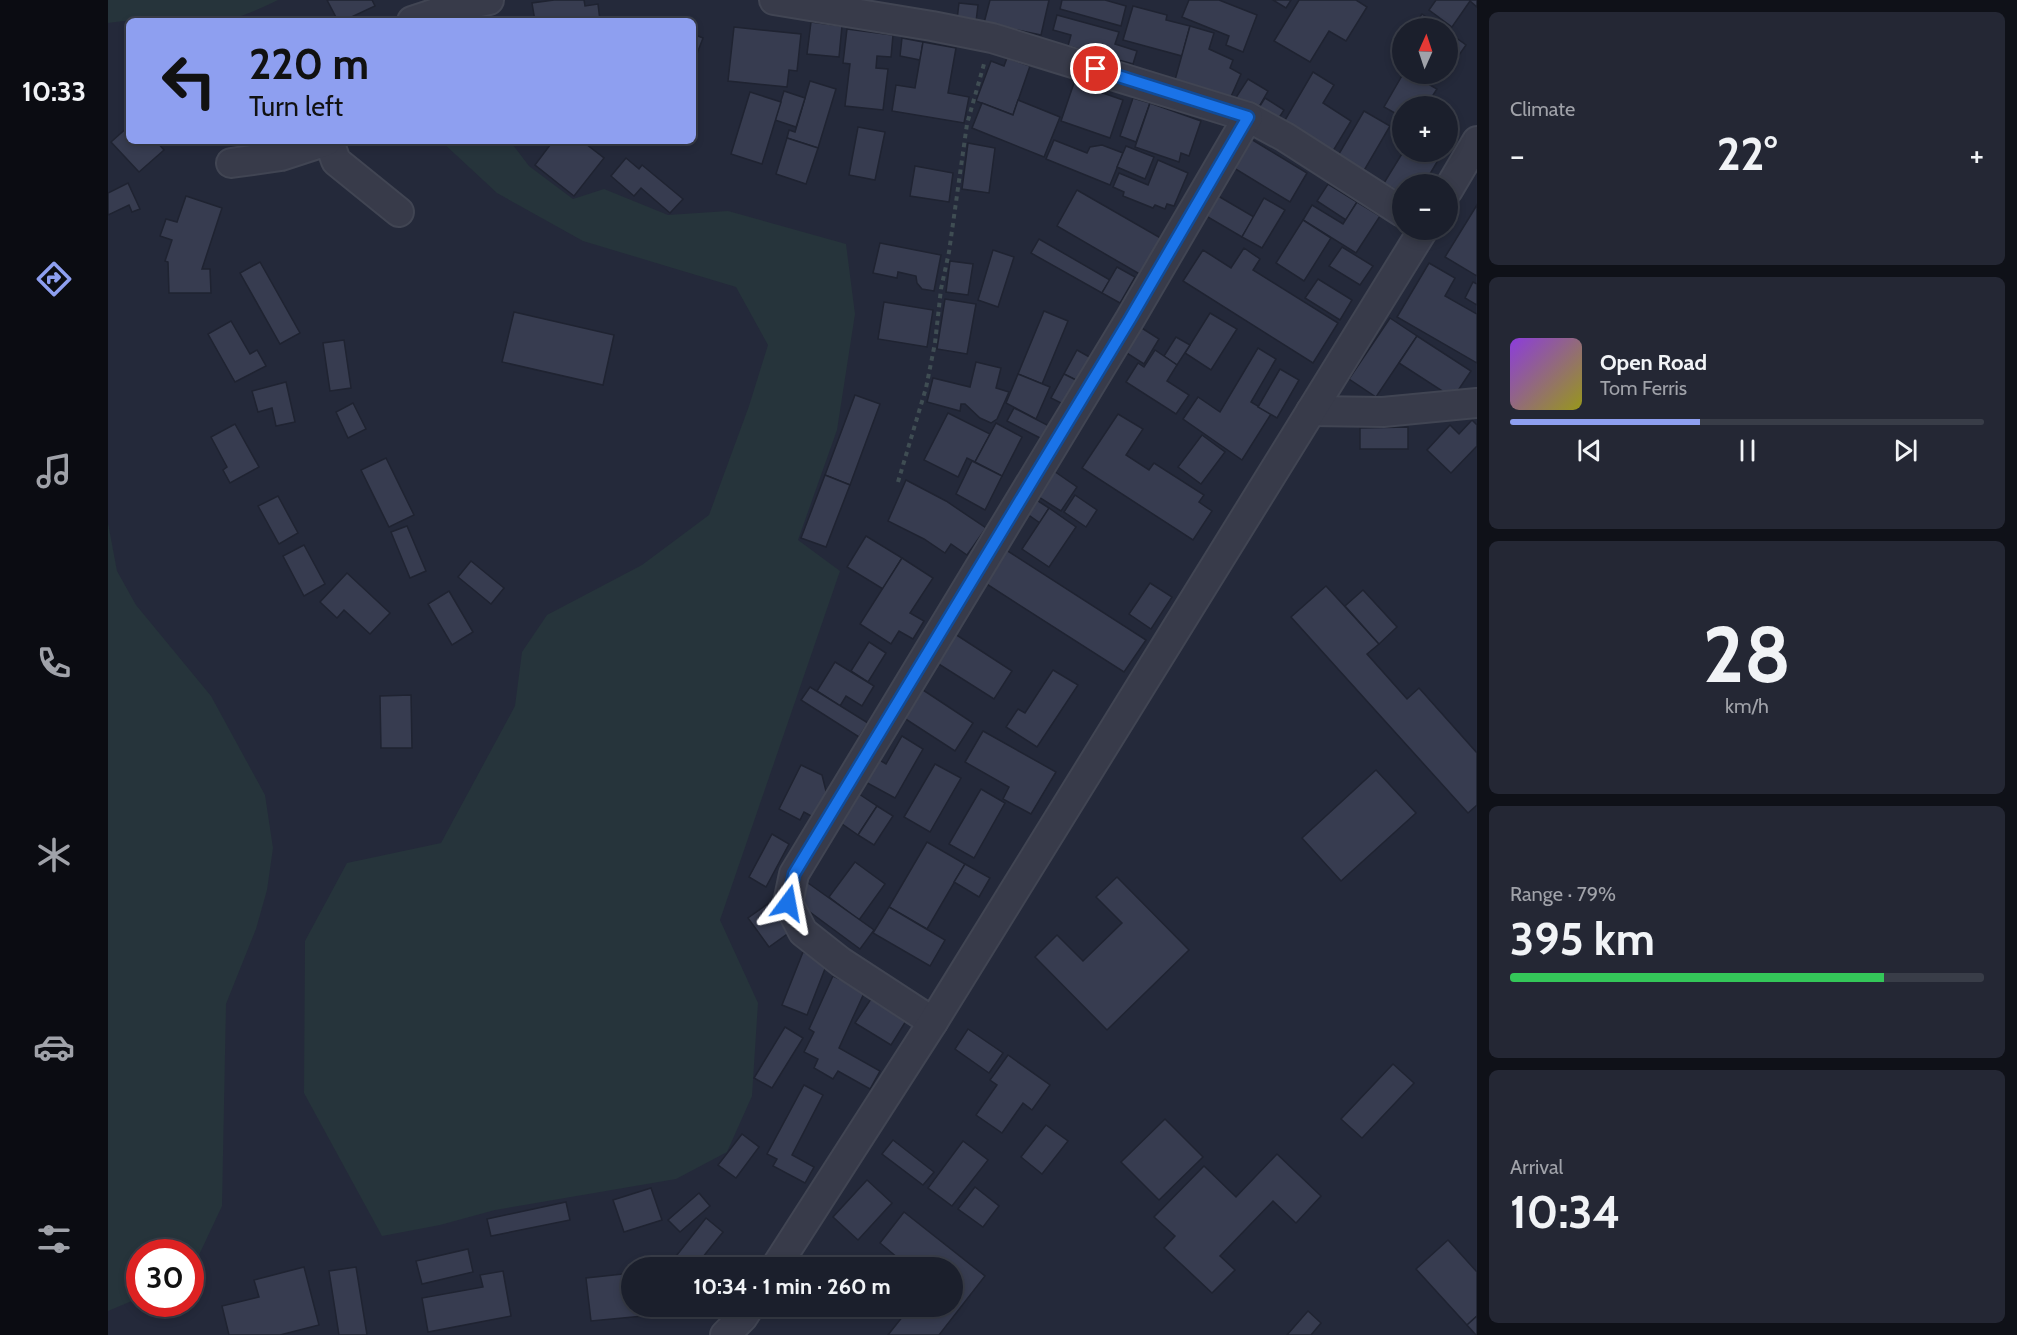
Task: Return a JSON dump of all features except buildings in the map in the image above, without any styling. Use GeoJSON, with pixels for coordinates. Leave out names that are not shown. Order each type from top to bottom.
{"type":"FeatureCollection","features":[{"type":"Feature","properties":{"kind":"street"},"geometry":{"type":"LineString","coordinates":[[421,18],[451,8],[489,0]]}},
{"type":"Feature","properties":{"kind":"street"},"geometry":{"type":"LineString","coordinates":[[774,0],[992,38],[1248,117],[1285,137],[1392,206]]}},
{"type":"Feature","properties":{"kind":"street"},"geometry":{"type":"LineString","coordinates":[[933,1022],[842,962],[803,932],[788,903],[794,874],[1130,319],[1248,117]]}},
{"type":"Feature","properties":{"kind":"street"},"geometry":{"type":"LineString","coordinates":[[1457,174],[1477,141]]}},
{"type":"Feature","properties":{"kind":"street"},"geometry":{"type":"LineString","coordinates":[[231,163],[281,156],[319,144]]}},
{"type":"Feature","properties":{"kind":"street"},"geometry":{"type":"LineString","coordinates":[[329,144],[336,161],[399,212]]}},
{"type":"Feature","properties":{"kind":"street"},"geometry":{"type":"LineString","coordinates":[[782,1257],[933,1022],[1417,240]]}},
{"type":"Feature","properties":{"kind":"street"},"geometry":{"type":"LineString","coordinates":[[1311,411],[1383,412],[1477,403]]}},
{"type":"Feature","properties":{"kind":"street"},"geometry":{"type":"LineString","coordinates":[[725,1335],[743,1317]]}},
{"type":"Feature","properties":{"kind":"path"},"geometry":{"type":"LineString","coordinates":[[898,482],[926,388],[935,343],[941,289],[949,252],[967,124],[992,38]]}},
{"type":"Feature","properties":{"kind":"shaded area"},"geometry":{"type":"Polygon","coordinates":[[[108,0],[278,0],[235,18],[126,18],[126,21],[108,23],[108,0]]]}},
{"type":"Feature","properties":{"kind":"shaded area"},"geometry":{"type":"Polygon","coordinates":[[[444,144],[512,144],[529,166],[573,199],[604,189],[668,215],[728,211],[846,244],[855,314],[837,430],[798,540],[840,571],[720,920],[758,1003],[752,1096],[727,1152],[676,1179],[495,1210],[440,1225],[382,1236],[304,1093],[305,941],[347,863],[441,843],[515,706],[522,652],[547,615],[642,565],[709,515],[749,406],[768,345],[736,287],[583,241],[497,193],[444,144]]]}},
{"type":"Feature","properties":{"kind":"shaded area"},"geometry":{"type":"Polygon","coordinates":[[[108,523],[117,571],[136,605],[211,696],[265,795],[273,848],[267,890],[256,929],[226,1004],[222,1206],[204,1244],[204,1239],[126,1239],[126,1303],[108,1311],[108,523]]]}},
{"type":"Feature","properties":{"kind":"route"},"geometry":{"type":"LineString","coordinates":[[788,903],[794,874],[1130,319],[1248,117],[1096,69]]}}]}
